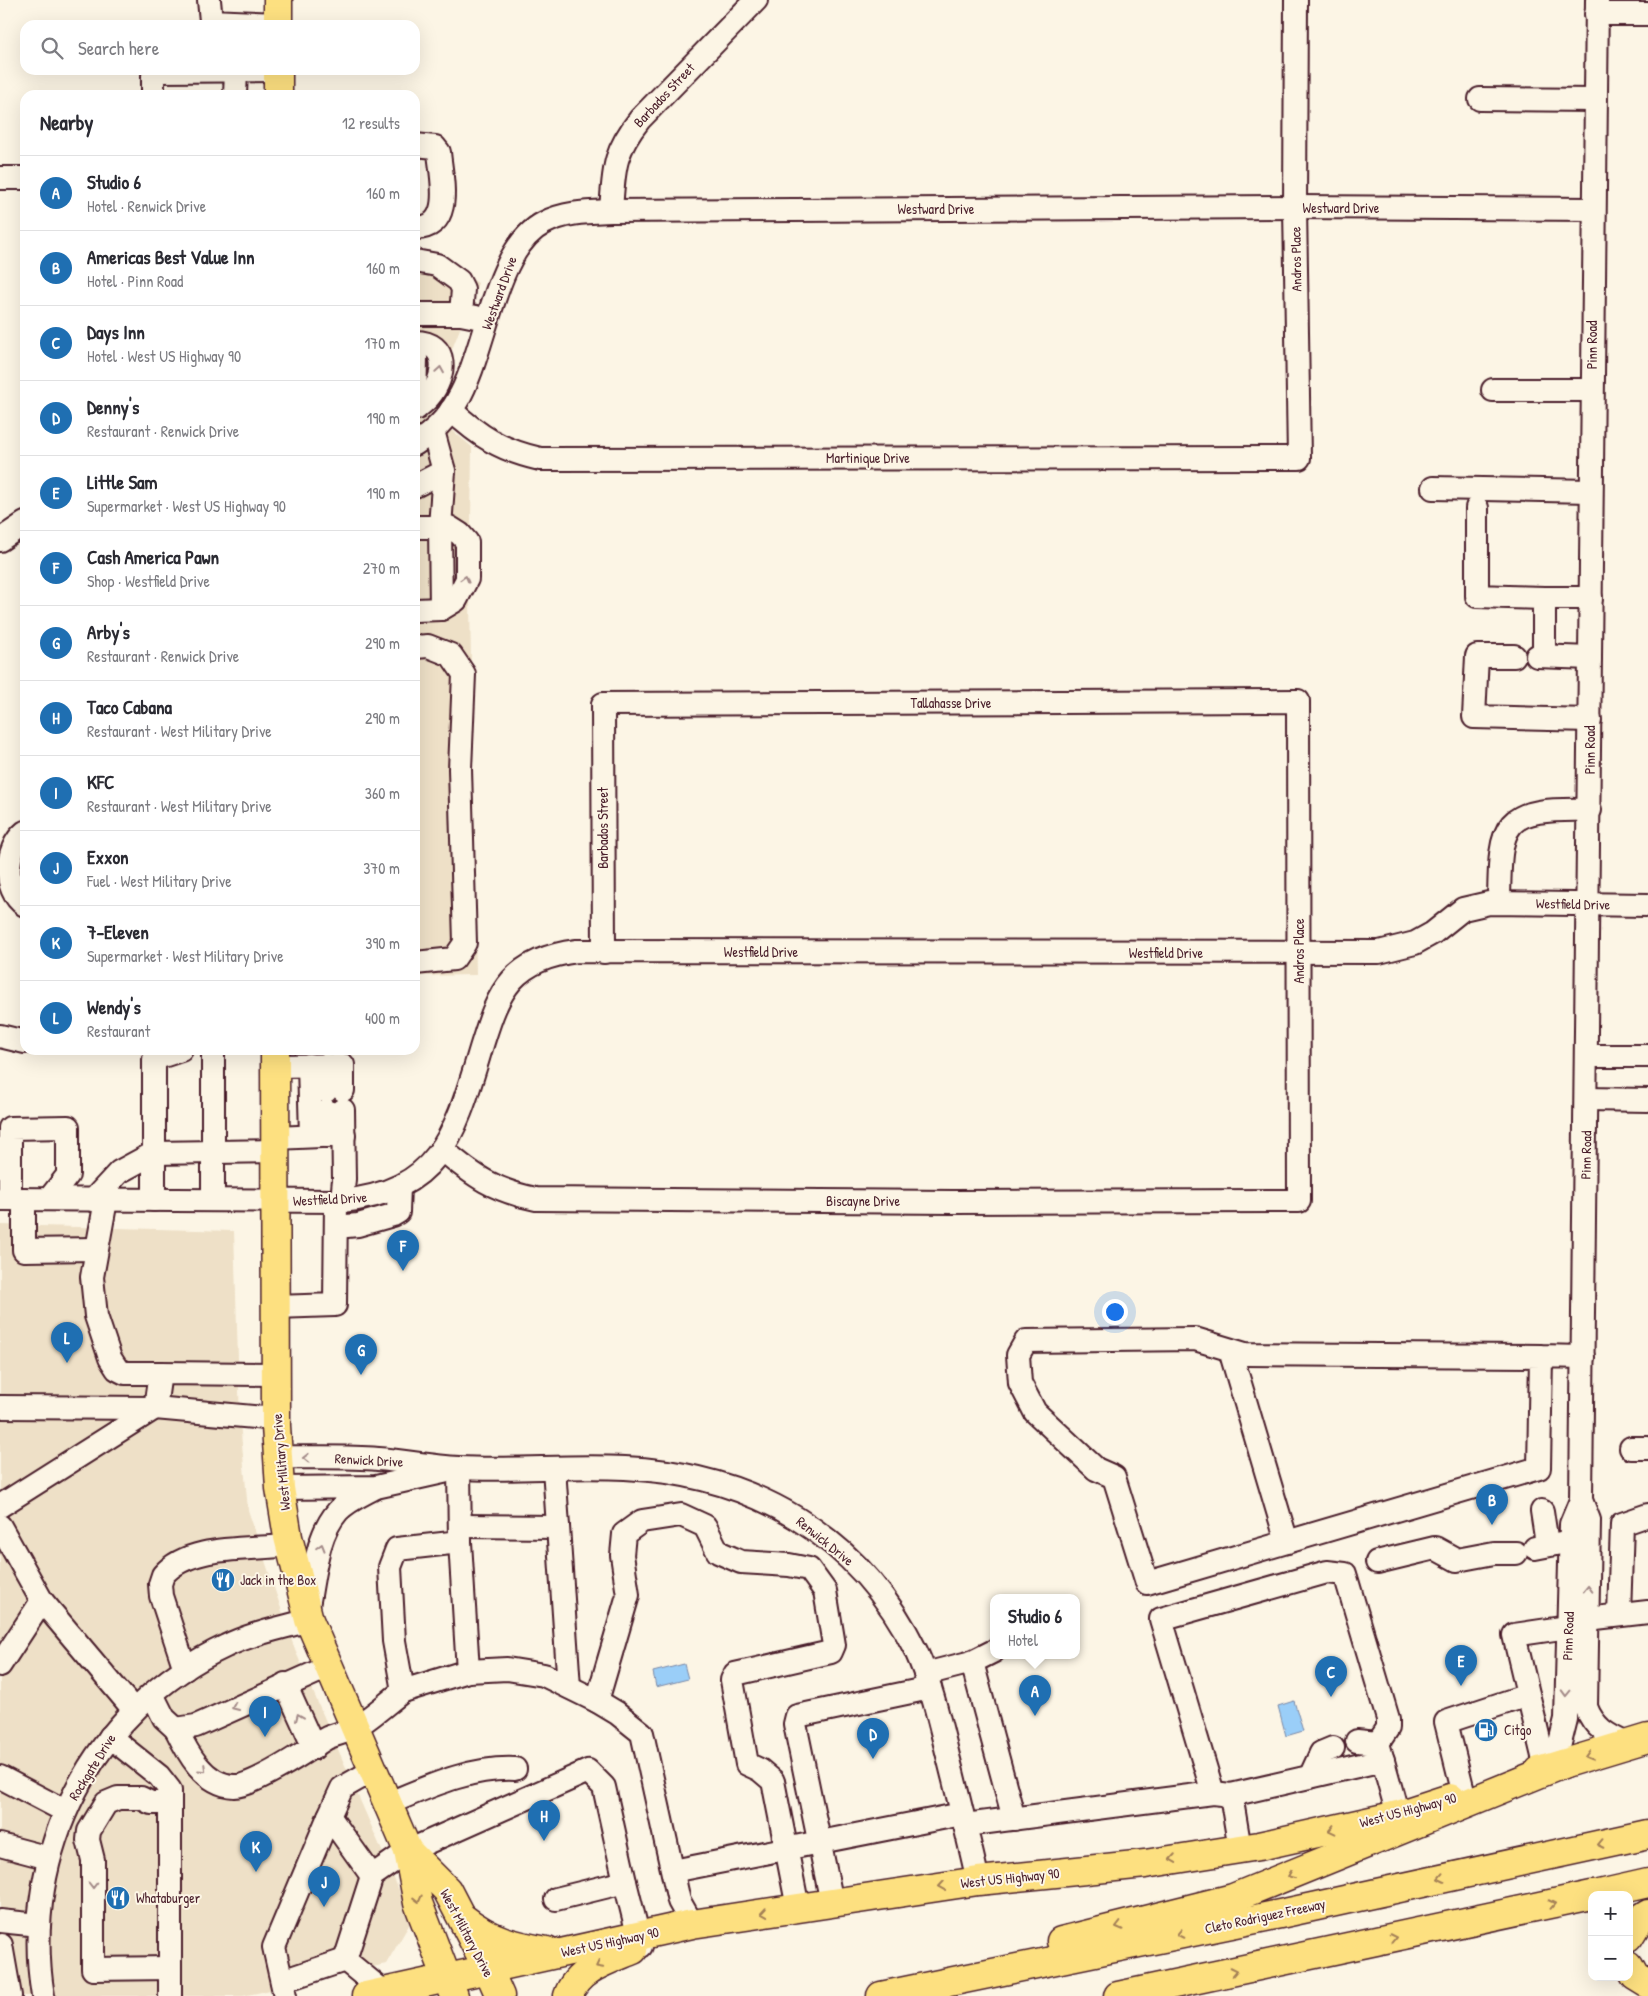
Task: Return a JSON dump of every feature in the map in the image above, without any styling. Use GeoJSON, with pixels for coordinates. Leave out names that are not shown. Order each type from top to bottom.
{"type":"FeatureCollection","features":[{"type":"Feature","properties":{"kind":"main road"},"geometry":{"type":"LineString","coordinates":[[278,75],[278,90]]}},
{"type":"Feature","properties":{"kind":"main road","name":"West Military Drive"},"geometry":{"type":"LineString","coordinates":[[275,1058],[276,1419],[280,1488],[290,1545],[308,1616],[372,1771],[408,1851],[418,1903],[450,1986]]}},
{"type":"Feature","properties":{"kind":"main road"},"geometry":{"type":"LineString","coordinates":[[863,1996],[1001,1955],[1233,1898],[1465,1799],[1554,1766],[1638,1741]]}},
{"type":"Feature","properties":{"kind":"main road","name":"West US Highway 90"},"geometry":{"type":"LineString","coordinates":[[375,1994],[450,1986],[488,1969],[558,1953],[640,1941],[692,1924],[978,1881],[1145,1864],[1240,1849],[1465,1799]]}},
{"type":"Feature","properties":{"kind":"main road","name":"Cleto Rodriguez Freeway"},"geometry":{"type":"LineString","coordinates":[[880,1996],[1280,1914],[1648,1834]]}},
{"type":"Feature","properties":{"kind":"main road","name":"West Military Drive"},"geometry":{"type":"LineString","coordinates":[[408,1851],[447,1890],[500,1996]]}},
{"type":"Feature","properties":{"kind":"main road"},"geometry":{"type":"LineString","coordinates":[[1613,1891],[1648,1884]]}},
{"type":"Feature","properties":{"kind":"main road"},"geometry":{"type":"LineString","coordinates":[[1118,1996],[1588,1896]]}},
{"type":"Feature","properties":{"kind":"main road"},"geometry":{"type":"LineString","coordinates":[[458,1914],[493,1938],[513,1945],[558,1953]]}},
{"type":"Feature","properties":{"kind":"main road"},"geometry":{"type":"LineString","coordinates":[[1630,1936],[1640,1919],[1648,1914]]}},
{"type":"Feature","properties":{"kind":"main road"},"geometry":{"type":"LineString","coordinates":[[568,1996],[581,1975],[640,1941]]}},
{"type":"Feature","properties":{"kind":"main road"},"geometry":{"type":"LineString","coordinates":[[1633,1972],[1648,1984]]}},
{"type":"Feature","properties":{"kind":"street"},"geometry":{"type":"LineString","coordinates":[[209,0],[211,20]]}},
{"type":"Feature","properties":{"kind":"street","name":"Barbados Street"},"geometry":{"type":"LineString","coordinates":[[611,211],[614,166],[626,137],[640,119],[756,0]]}},
{"type":"Feature","properties":{"kind":"street","name":"Andros Place"},"geometry":{"type":"LineString","coordinates":[[1296,0],[1295,207],[1299,458]]}},
{"type":"Feature","properties":{"kind":"street"},"geometry":{"type":"LineString","coordinates":[[1596,7],[1648,14]]}},
{"type":"Feature","properties":{"kind":"street","name":"Pinn Road"},"geometry":{"type":"LineString","coordinates":[[1554,1766],[1566,1718],[1578,1623],[1580,1542],[1571,1524],[1581,1500],[1590,810],[1596,7]]}},
{"type":"Feature","properties":{"kind":"street"},"geometry":{"type":"LineString","coordinates":[[224,20],[278,16]]}},
{"type":"Feature","properties":{"kind":"street"},"geometry":{"type":"LineString","coordinates":[[153,90],[154,75]]}},
{"type":"Feature","properties":{"kind":"street"},"geometry":{"type":"LineString","coordinates":[[236,75],[236,90]]}},
{"type":"Feature","properties":{"kind":"street"},"geometry":{"type":"LineString","coordinates":[[1480,99],[1594,100]]}},
{"type":"Feature","properties":{"kind":"street"},"geometry":{"type":"LineString","coordinates":[[420,145],[435,147],[439,152],[443,206],[437,220],[430,226],[420,227]]}},
{"type":"Feature","properties":{"kind":"street"},"geometry":{"type":"LineString","coordinates":[[0,178],[20,178]]}},
{"type":"Feature","properties":{"kind":"street","name":"Westward Drive"},"geometry":{"type":"LineString","coordinates":[[420,440],[433,430],[451,410],[474,362],[513,252],[533,229],[545,222],[570,214],[611,211],[1295,207],[1593,209]]}},
{"type":"Feature","properties":{"kind":"street"},"geometry":{"type":"LineString","coordinates":[[420,262],[437,265],[459,281],[463,289],[461,314]]}},
{"type":"Feature","properties":{"kind":"street"},"geometry":{"type":"LineString","coordinates":[[420,314],[461,314],[488,320]]}},
{"type":"Feature","properties":{"kind":"street"},"geometry":{"type":"LineString","coordinates":[[420,343],[432,344],[437,349],[442,363],[442,371],[429,397],[420,405]]}},
{"type":"Feature","properties":{"kind":"street"},"geometry":{"type":"LineString","coordinates":[[1493,390],[1592,390]]}},
{"type":"Feature","properties":{"kind":"street","name":"Martinique Drive"},"geometry":{"type":"LineString","coordinates":[[451,410],[476,433],[501,448],[540,459],[1299,458]]}},
{"type":"Feature","properties":{"kind":"street"},"geometry":{"type":"LineString","coordinates":[[433,430],[444,471],[440,527]]}},
{"type":"Feature","properties":{"kind":"street"},"geometry":{"type":"LineString","coordinates":[[420,483],[444,471]]}},
{"type":"Feature","properties":{"kind":"street"},"geometry":{"type":"LineString","coordinates":[[1433,488],[1592,491]]}},
{"type":"Feature","properties":{"kind":"street"},"geometry":{"type":"LineString","coordinates":[[1477,508],[1477,596],[1591,598]]}},
{"type":"Feature","properties":{"kind":"street"},"geometry":{"type":"LineString","coordinates":[[0,540],[20,527]]}},
{"type":"Feature","properties":{"kind":"street"},"geometry":{"type":"LineString","coordinates":[[420,527],[448,528],[460,534],[467,542],[467,580],[456,600],[440,609],[420,610]]}},
{"type":"Feature","properties":{"kind":"street"},"geometry":{"type":"LineString","coordinates":[[1544,598],[1541,656],[1590,658]]}},
{"type":"Feature","properties":{"kind":"street"},"geometry":{"type":"LineString","coordinates":[[420,647],[428,646],[451,655],[464,674],[460,769],[465,942],[454,959],[420,963]]}},
{"type":"Feature","properties":{"kind":"street"},"geometry":{"type":"LineString","coordinates":[[1514,656],[1476,656],[1474,717],[1590,720]]}},
{"type":"Feature","properties":{"kind":"street","name":"Andros Place"},"geometry":{"type":"LineString","coordinates":[[1298,701],[1299,1201]]}},
{"type":"Feature","properties":{"kind":"street","name":"Tallahasse Drive"},"geometry":{"type":"LineString","coordinates":[[603,704],[1298,701]]}},
{"type":"Feature","properties":{"kind":"street","name":"Barbados Street"},"geometry":{"type":"LineString","coordinates":[[603,704],[604,952]]}},
{"type":"Feature","properties":{"kind":"street"},"geometry":{"type":"LineString","coordinates":[[1499,903],[1500,850],[1507,827],[1519,817],[1528,815],[1555,810],[1590,810]]}},
{"type":"Feature","properties":{"kind":"street"},"geometry":{"type":"LineString","coordinates":[[20,836],[11,850],[10,864],[10,880],[14,894],[20,900]]}},
{"type":"Feature","properties":{"kind":"street","name":"Westfield Drive"},"geometry":{"type":"LineString","coordinates":[[11,1199],[339,1201],[365,1199],[388,1193],[412,1181],[442,1149],[454,1128],[466,1098],[492,1014],[512,979],[544,958],[577,951],[1379,952],[1414,943],[1433,933],[1463,909],[1489,903],[1648,905]]}},
{"type":"Feature","properties":{"kind":"street"},"geometry":{"type":"LineString","coordinates":[[0,1037],[20,1041]]}},
{"type":"Feature","properties":{"kind":"street"},"geometry":{"type":"LineString","coordinates":[[154,1200],[154,1059],[166,1055]]}},
{"type":"Feature","properties":{"kind":"street"},"geometry":{"type":"LineString","coordinates":[[213,1055],[213,1200]]}},
{"type":"Feature","properties":{"kind":"street"},"geometry":{"type":"LineString","coordinates":[[1587,1056],[1648,1056]]}},
{"type":"Feature","properties":{"kind":"street"},"geometry":{"type":"LineString","coordinates":[[275,1058],[317,1065]]}},
{"type":"Feature","properties":{"kind":"street"},"geometry":{"type":"LineString","coordinates":[[317,1065],[335,1100],[327,1136]]}},
{"type":"Feature","properties":{"kind":"street"},"geometry":{"type":"LineString","coordinates":[[275,1307],[335,1305],[336,1227],[344,1179],[327,1136],[317,1065]]}},
{"type":"Feature","properties":{"kind":"street"},"geometry":{"type":"LineString","coordinates":[[1586,1099],[1648,1100]]}},
{"type":"Feature","properties":{"kind":"street"},"geometry":{"type":"LineString","coordinates":[[49,1199],[68,1174],[68,1127],[10,1128],[11,1199],[24,1250],[96,1249]]}},
{"type":"Feature","properties":{"kind":"street"},"geometry":{"type":"LineString","coordinates":[[276,1374],[125,1372],[113,1365],[96,1316],[94,1303],[92,1277],[96,1249],[104,1221],[99,1200],[119,1172],[154,1153],[214,1152],[327,1136]]}},
{"type":"Feature","properties":{"kind":"street","name":"Biscayne Drive"},"geometry":{"type":"LineString","coordinates":[[442,1149],[462,1166],[495,1188],[536,1199],[943,1202],[1299,1201]]}},
{"type":"Feature","properties":{"kind":"street"},"geometry":{"type":"LineString","coordinates":[[336,1227],[358,1225],[394,1215],[398,1212],[399,1208],[399,1187]]}},
{"type":"Feature","properties":{"kind":"street"},"geometry":{"type":"LineString","coordinates":[[1541,1356],[1539,1468],[1146,1583],[1114,1477],[1096,1469],[1035,1412],[1020,1383],[1018,1356],[1026,1341],[1195,1339],[1245,1354],[1541,1356],[1583,1357]]}},
{"type":"Feature","properties":{"kind":"street"},"geometry":{"type":"LineString","coordinates":[[1230,1350],[1287,1542]]}},
{"type":"Feature","properties":{"kind":"street"},"geometry":{"type":"LineString","coordinates":[[0,1506],[155,1408],[160,1372]]}},
{"type":"Feature","properties":{"kind":"street"},"geometry":{"type":"LineString","coordinates":[[0,1407],[155,1408],[276,1419]]}},
{"type":"Feature","properties":{"kind":"street","name":"Renwick Drive"},"geometry":{"type":"LineString","coordinates":[[278,1457],[377,1459],[459,1468],[623,1467],[659,1470],[727,1485],[772,1504],[800,1519],[826,1538],[872,1583],[900,1623],[928,1681],[978,1881]]}},
{"type":"Feature","properties":{"kind":"street"},"geometry":{"type":"LineString","coordinates":[[459,1468],[460,1534],[468,1671]]}},
{"type":"Feature","properties":{"kind":"street","name":"Renwick Drive"},"geometry":{"type":"LineString","coordinates":[[280,1488],[376,1487],[459,1468]]}},
{"type":"Feature","properties":{"kind":"street"},"geometry":{"type":"LineString","coordinates":[[554,1468],[569,1687]]}},
{"type":"Feature","properties":{"kind":"street","name":"Renwick Drive"},"geometry":{"type":"LineString","coordinates":[[308,1616],[318,1554],[327,1528],[338,1511],[348,1502],[376,1487]]}},
{"type":"Feature","properties":{"kind":"street"},"geometry":{"type":"LineString","coordinates":[[1533,1548],[1542,1511]]}},
{"type":"Feature","properties":{"kind":"street"},"geometry":{"type":"LineString","coordinates":[[597,1701],[628,1595],[622,1555],[624,1534],[642,1522],[681,1515],[705,1526],[718,1552],[734,1559],[742,1562],[789,1565],[809,1569],[825,1591],[834,1645],[831,1652],[735,1674],[732,1680],[747,1764],[760,1770],[773,1781],[798,1908]]}},
{"type":"Feature","properties":{"kind":"street"},"geometry":{"type":"LineString","coordinates":[[1619,1615],[1622,1524],[1648,1516]]}},
{"type":"Feature","properties":{"kind":"street"},"geometry":{"type":"LineString","coordinates":[[0,1526],[42,1601],[134,1710]]}},
{"type":"Feature","properties":{"kind":"street"},"geometry":{"type":"LineString","coordinates":[[403,1691],[394,1641],[390,1567],[397,1549],[460,1534],[558,1527]]}},
{"type":"Feature","properties":{"kind":"street"},"geometry":{"type":"LineString","coordinates":[[1378,1562],[1435,1548],[1458,1560],[1494,1553],[1580,1542]]}},
{"type":"Feature","properties":{"kind":"street"},"geometry":{"type":"LineString","coordinates":[[185,1669],[161,1596],[160,1584],[162,1575],[182,1561],[221,1549],[258,1549],[290,1545]]}},
{"type":"Feature","properties":{"kind":"street"},"geometry":{"type":"LineString","coordinates":[[673,1871],[786,1848],[963,1819],[1014,1819],[1222,1794],[1310,1777],[1372,1748],[1388,1728],[1388,1719],[1345,1574],[1327,1572],[1161,1619],[1222,1794],[1240,1849]]}},
{"type":"Feature","properties":{"kind":"street"},"geometry":{"type":"LineString","coordinates":[[0,1665],[42,1601]]}},
{"type":"Feature","properties":{"kind":"street"},"geometry":{"type":"LineString","coordinates":[[1554,1766],[1528,1695],[1514,1635],[1619,1615],[1648,1612]]}},
{"type":"Feature","properties":{"kind":"street","name":"Rockgate Drive"},"geometry":{"type":"LineString","coordinates":[[43,1996],[38,1936],[43,1886],[49,1858],[65,1811],[79,1782],[110,1737],[134,1710],[185,1669],[227,1645],[308,1616]]}},
{"type":"Feature","properties":{"kind":"street","name":"Pinn Road"},"geometry":{"type":"LineString","coordinates":[[1578,1623],[1586,1707],[1591,1721],[1604,1734],[1638,1741]]}},
{"type":"Feature","properties":{"kind":"street"},"geometry":{"type":"LineString","coordinates":[[832,1903],[796,1724],[796,1716],[928,1681],[990,1653]]}},
{"type":"Feature","properties":{"kind":"street"},"geometry":{"type":"LineString","coordinates":[[972,1662],[1014,1819]]}},
{"type":"Feature","properties":{"kind":"street"},"geometry":{"type":"LineString","coordinates":[[152,1694],[164,1718],[186,1728],[328,1667]]}},
{"type":"Feature","properties":{"kind":"street"},"geometry":{"type":"LineString","coordinates":[[186,1728],[188,1752],[203,1771],[216,1780],[234,1786],[247,1783],[314,1748],[326,1739],[354,1728],[403,1691],[468,1671],[507,1669],[544,1675],[597,1701],[617,1713],[642,1733],[680,1904],[692,1924]]}},
{"type":"Feature","properties":{"kind":"street"},"geometry":{"type":"LineString","coordinates":[[285,1684],[314,1748]]}},
{"type":"Feature","properties":{"kind":"street"},"geometry":{"type":"LineString","coordinates":[[1465,1799],[1446,1722],[1528,1695]]}},
{"type":"Feature","properties":{"kind":"street"},"geometry":{"type":"LineString","coordinates":[[110,1737],[160,1776],[170,1790],[160,1803],[170,1996]]}},
{"type":"Feature","properties":{"kind":"street"},"geometry":{"type":"LineString","coordinates":[[1310,1777],[1321,1753],[1333,1748]]}},
{"type":"Feature","properties":{"kind":"street"},"geometry":{"type":"LineString","coordinates":[[1372,1748],[1398,1815]]}},
{"type":"Feature","properties":{"kind":"street"},"geometry":{"type":"LineString","coordinates":[[387,1804],[476,1771],[494,1768],[515,1769]]}},
{"type":"Feature","properties":{"kind":"street"},"geometry":{"type":"LineString","coordinates":[[372,1771],[342,1788],[274,1947],[284,1988],[345,1960],[372,1876],[408,1851],[588,1771],[604,1787],[640,1941]]}},
{"type":"Feature","properties":{"kind":"street"},"geometry":{"type":"LineString","coordinates":[[0,1777],[65,1811]]}},
{"type":"Feature","properties":{"kind":"street"},"geometry":{"type":"LineString","coordinates":[[160,1803],[141,1798],[118,1798],[106,1803],[90,1831],[88,1840],[93,1860],[93,1969],[170,1968]]}},
{"type":"Feature","properties":{"kind":"street"},"geometry":{"type":"LineString","coordinates":[[329,1816],[372,1876]]}},
{"type":"Feature","properties":{"kind":"street"},"geometry":{"type":"LineString","coordinates":[[0,1845],[49,1858]]}},
{"type":"Feature","properties":{"kind":"street"},"geometry":{"type":"LineString","coordinates":[[556,1899],[625,1882]]}},
{"type":"Feature","properties":{"kind":"street"},"geometry":{"type":"LineString","coordinates":[[0,1921],[38,1936]]}},
{"type":"Feature","properties":{"kind":"street"},"geometry":{"type":"LineString","coordinates":[[10,1996],[0,1945],[38,1936]]}},
{"type":"Feature","properties":{"kind":"street"},"geometry":{"type":"LineString","coordinates":[[345,1960],[375,1994]]}},
{"type":"Feature","properties":{"kind":"shaded area"},"geometry":{"type":"Polygon","coordinates":[[[420,256],[435,256],[478,283],[428,410],[472,447],[470,599],[476,975],[420,976],[420,256]]]}},
{"type":"Feature","properties":{"kind":"shaded area"},"geometry":{"type":"Polygon","coordinates":[[[0,1225],[234,1231],[240,1422],[248,1510],[295,1650],[412,1920],[386,1964],[243,1996],[0,1996],[0,1225]]]}},
{"type":"Feature","properties":{"kind":"water"},"geometry":{"type":"Polygon","coordinates":[[[684,1664],[688,1679],[656,1687],[653,1672],[684,1664]]]}},
{"type":"Feature","properties":{"kind":"water"},"geometry":{"type":"Polygon","coordinates":[[[1294,1701],[1303,1731],[1286,1736],[1278,1706],[1294,1701]]]}},
{"type":"Feature","properties":{"kind":"place","name":"Cash America Pawn"},"geometry":{"type":"Point","coordinates":[403,1271]}},
{"type":"Feature","properties":{"kind":"place","name":"Wendy's"},"geometry":{"type":"Point","coordinates":[67,1363]}},
{"type":"Feature","properties":{"kind":"place","name":"Arby's"},"geometry":{"type":"Point","coordinates":[361,1375]}},
{"type":"Feature","properties":{"kind":"place","name":"Americas Best Value Inn"},"geometry":{"type":"Point","coordinates":[1492,1525]}},
{"type":"Feature","properties":{"kind":"place","name":"Jack in the Box"},"geometry":{"type":"Point","coordinates":[223,1580]}},
{"type":"Feature","properties":{"kind":"place","name":"Little Sam"},"geometry":{"type":"Point","coordinates":[1461,1686]}},
{"type":"Feature","properties":{"kind":"place","name":"Days Inn"},"geometry":{"type":"Point","coordinates":[1331,1697]}},
{"type":"Feature","properties":{"kind":"place","name":"Studio 6"},"geometry":{"type":"Point","coordinates":[1035,1716]}},
{"type":"Feature","properties":{"kind":"place","name":"Citgo"},"geometry":{"type":"Point","coordinates":[1486,1730]}},
{"type":"Feature","properties":{"kind":"place","name":"KFC"},"geometry":{"type":"Point","coordinates":[265,1737]}},
{"type":"Feature","properties":{"kind":"place","name":"Denny's"},"geometry":{"type":"Point","coordinates":[873,1759]}},
{"type":"Feature","properties":{"kind":"place","name":"Taco Cabana"},"geometry":{"type":"Point","coordinates":[544,1841]}},
{"type":"Feature","properties":{"kind":"place","name":"7-Eleven"},"geometry":{"type":"Point","coordinates":[256,1872]}},
{"type":"Feature","properties":{"kind":"place","name":"Whataburger"},"geometry":{"type":"Point","coordinates":[118,1898]}},
{"type":"Feature","properties":{"kind":"place","name":"Exxon"},"geometry":{"type":"Point","coordinates":[324,1907]}}]}
